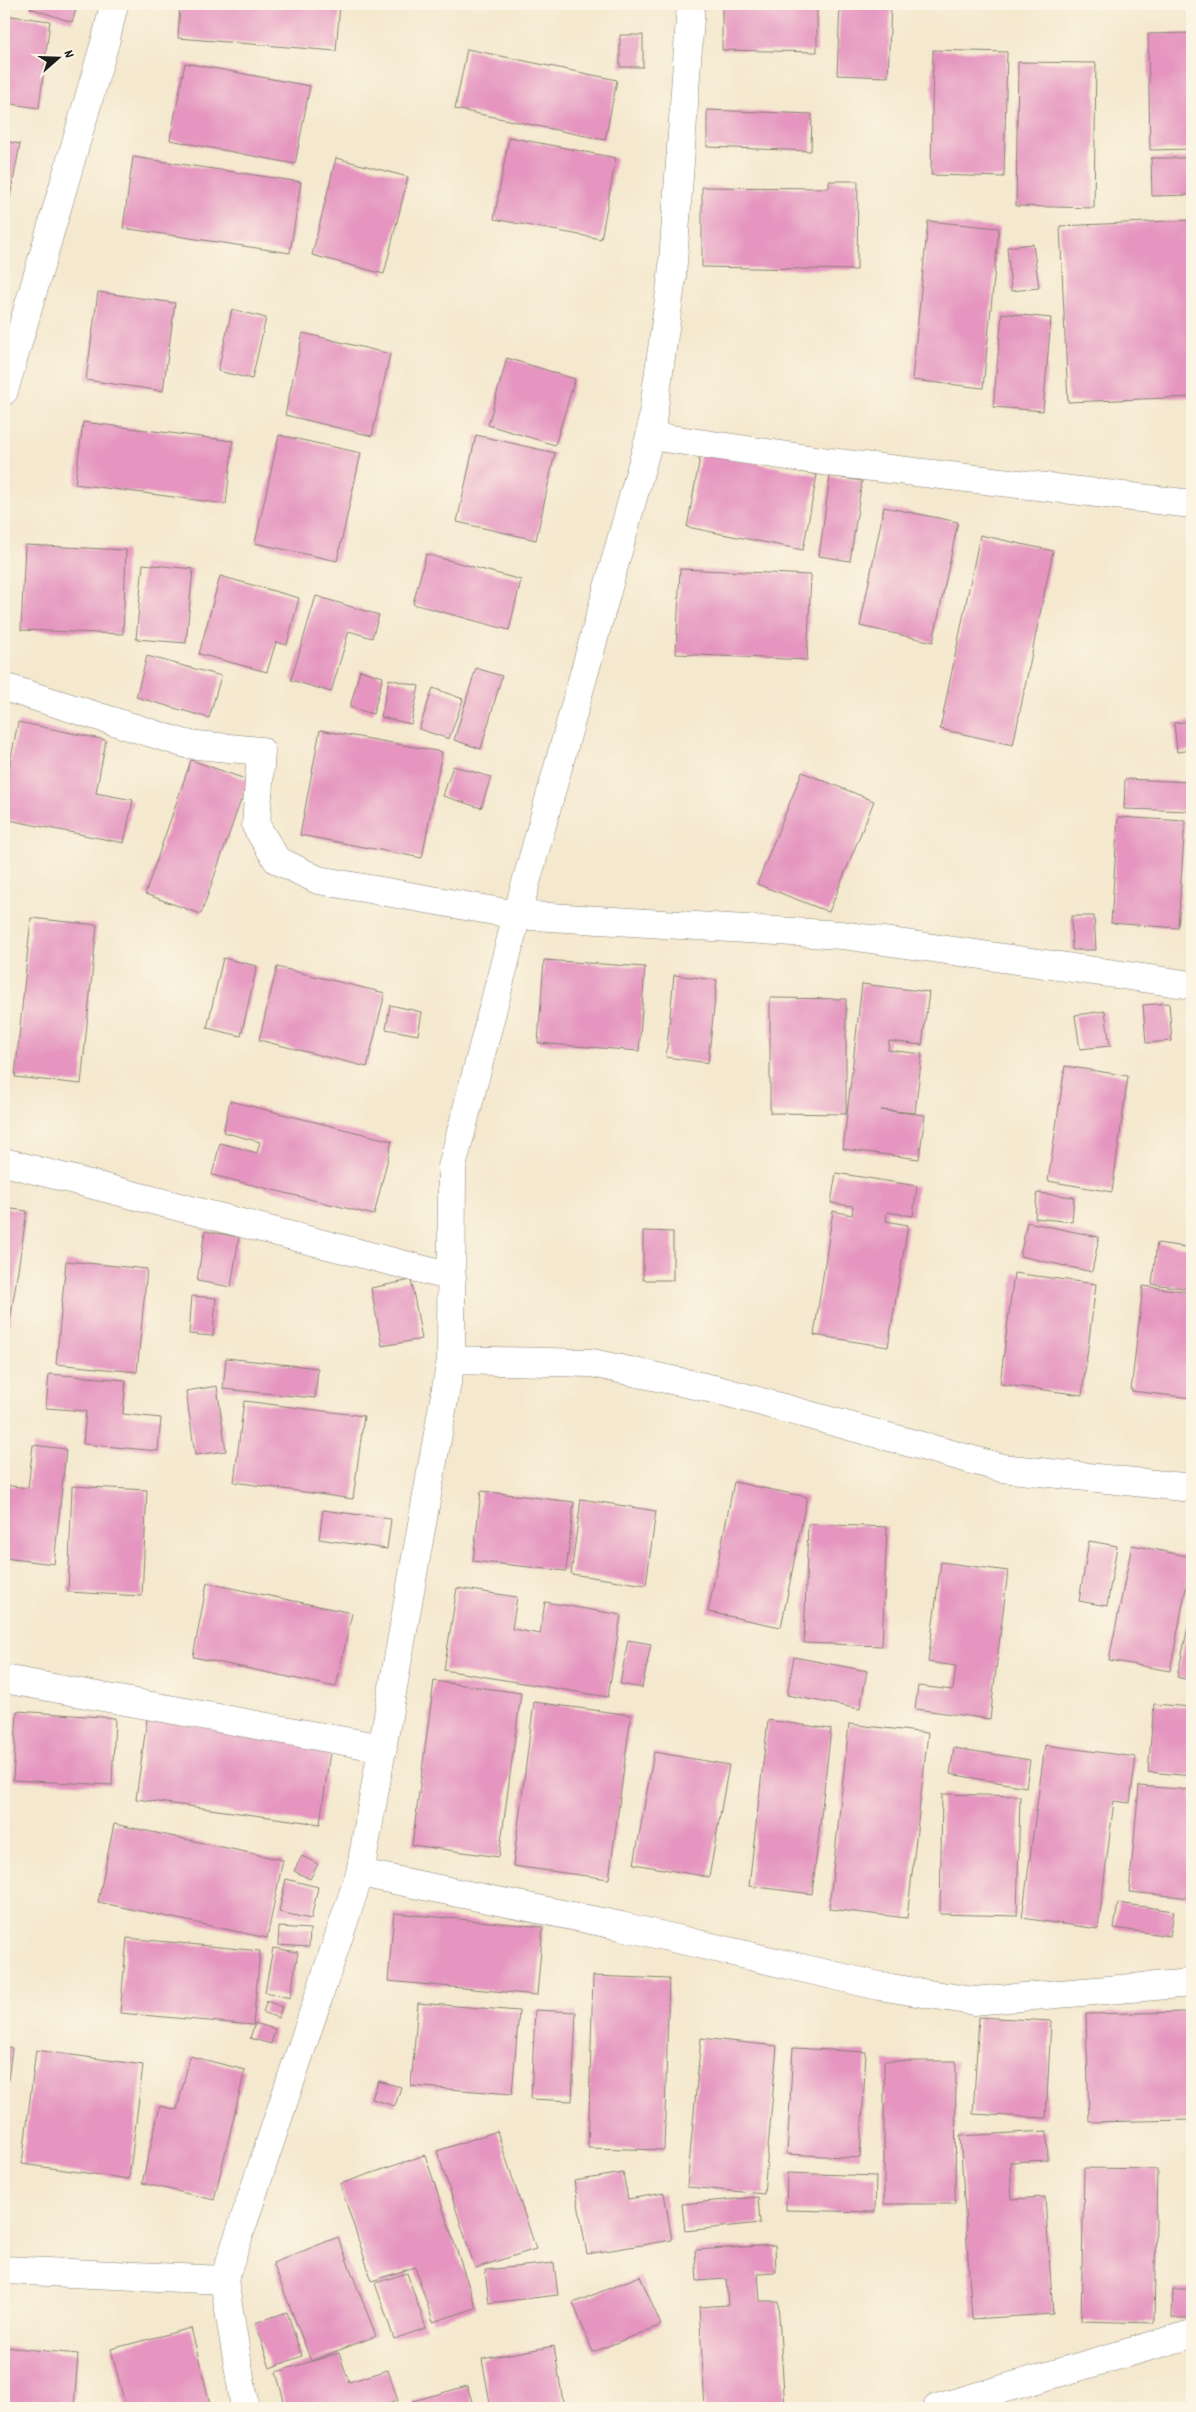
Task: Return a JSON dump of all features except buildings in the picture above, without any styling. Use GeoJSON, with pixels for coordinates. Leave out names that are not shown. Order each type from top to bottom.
{"type":"FeatureCollection","features":[{"type":"Feature","properties":{"kind":"street"},"geometry":{"type":"LineString","coordinates":[[4,391],[106,39],[114,4]]}},
{"type":"Feature","properties":{"kind":"street"},"geometry":{"type":"LineString","coordinates":[[245,2408],[224,2280],[360,1873],[451,1360],[452,1167],[518,915],[650,436],[672,277],[691,4]]}},
{"type":"Feature","properties":{"kind":"street"},"geometry":{"type":"LineString","coordinates":[[650,436],[830,462],[1192,504]]}},
{"type":"Feature","properties":{"kind":"street"},"geometry":{"type":"LineString","coordinates":[[4,687],[186,744],[261,751],[256,826],[277,860],[318,880],[518,915],[842,936],[1192,985]]}},
{"type":"Feature","properties":{"kind":"street"},"geometry":{"type":"LineString","coordinates":[[4,1162],[452,1277]]}},
{"type":"Feature","properties":{"kind":"street"},"geometry":{"type":"LineString","coordinates":[[451,1360],[592,1363],[718,1390],[1002,1468],[1192,1488]]}},
{"type":"Feature","properties":{"kind":"street"},"geometry":{"type":"LineString","coordinates":[[4,1679],[383,1748]]}},
{"type":"Feature","properties":{"kind":"street"},"geometry":{"type":"LineString","coordinates":[[360,1873],[621,1926],[879,1986],[973,2001],[1192,1982]]}},
{"type":"Feature","properties":{"kind":"street"},"geometry":{"type":"LineString","coordinates":[[4,2270],[224,2280]]}},
{"type":"Feature","properties":{"kind":"street"},"geometry":{"type":"LineString","coordinates":[[937,2408],[1192,2334]]}}]}
